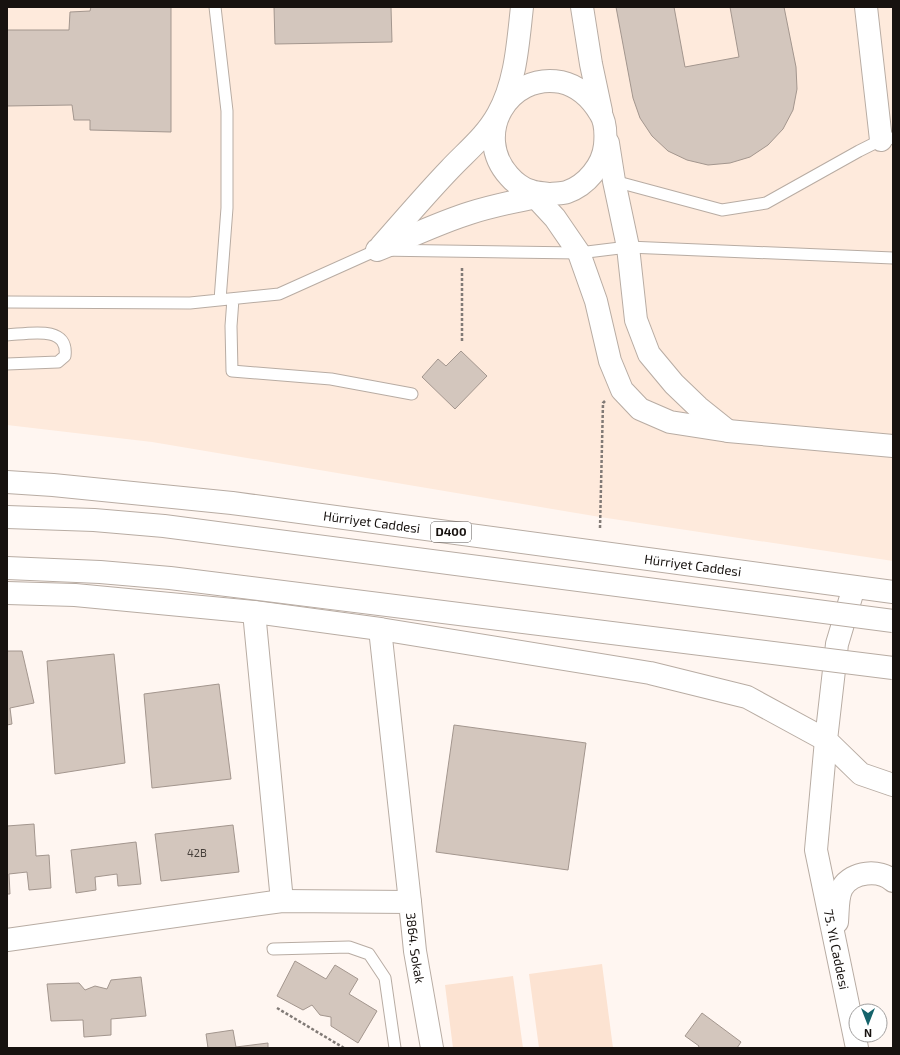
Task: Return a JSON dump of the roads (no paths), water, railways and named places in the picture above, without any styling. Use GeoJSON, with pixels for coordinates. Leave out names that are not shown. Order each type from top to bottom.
{"type":"FeatureCollection","features":[{"type":"Feature","properties":{"kind":"main road"},"geometry":{"type":"LineString","coordinates":[[522,7],[516,58],[510,87],[498,114],[493,131],[494,150],[501,168],[514,182],[538,194],[579,253],[596,300],[610,361],[622,390],[640,409],[670,422],[728,431],[893,446]]}},
{"type":"Feature","properties":{"kind":"main road"},"geometry":{"type":"LineString","coordinates":[[582,7],[591,64],[628,247],[636,320],[649,354],[674,384],[698,407],[728,431]]}},
{"type":"Feature","properties":{"kind":"main road"},"geometry":{"type":"LineString","coordinates":[[866,7],[887,139]]}},
{"type":"Feature","properties":{"kind":"main road"},"geometry":{"type":"LineString","coordinates":[[542,82],[561,82],[578,89],[592,101],[604,125],[604,152],[597,169],[584,183],[567,192],[538,194],[470,213],[377,250],[451,168],[478,141],[509,98],[525,87],[542,82]]}},
{"type":"Feature","properties":{"kind":"main road","name":"Hürriyet Caddesi"},"geometry":{"type":"LineString","coordinates":[[7,482],[53,485],[232,503],[893,592]]}},
{"type":"Feature","properties":{"kind":"main road"},"geometry":{"type":"LineString","coordinates":[[7,516],[94,520],[164,526],[893,620]]}},
{"type":"Feature","properties":{"kind":"main road"},"geometry":{"type":"LineString","coordinates":[[7,568],[100,572],[170,578],[893,668]]}},
{"type":"Feature","properties":{"kind":"main road"},"geometry":{"type":"LineString","coordinates":[[826,740],[837,644],[854,587]]}},
{"type":"Feature","properties":{"kind":"main road"},"geometry":{"type":"LineString","coordinates":[[7,593],[75,595],[254,612],[380,629],[650,673],[747,697],[826,740],[861,774],[893,785]]}},
{"type":"Feature","properties":{"kind":"main road"},"geometry":{"type":"LineString","coordinates":[[254,612],[282,901]]}},
{"type":"Feature","properties":{"kind":"main road"},"geometry":{"type":"LineString","coordinates":[[380,629],[410,902]]}},
{"type":"Feature","properties":{"kind":"main road","name":"75. Yıl Caddesi"},"geometry":{"type":"LineString","coordinates":[[826,740],[816,850],[857,1048]]}},
{"type":"Feature","properties":{"kind":"main road"},"geometry":{"type":"LineString","coordinates":[[836,944],[839,899],[842,888],[849,880],[872,873],[888,876],[893,881]]}},
{"type":"Feature","properties":{"kind":"main road","name":"3864. Sokak"},"geometry":{"type":"LineString","coordinates":[[7,940],[282,901],[410,902],[415,951],[432,1048]]}},
{"type":"Feature","properties":{"kind":"lane"},"geometry":{"type":"LineString","coordinates":[[215,7],[227,111],[227,208],[220,300]]}},
{"type":"Feature","properties":{"kind":"lane"},"geometry":{"type":"LineString","coordinates":[[614,180],[722,210],[766,203],[858,151],[887,139]]}},
{"type":"Feature","properties":{"kind":"lane"},"geometry":{"type":"LineString","coordinates":[[7,302],[190,303],[279,294],[377,250],[579,253],[628,247],[893,258]]}},
{"type":"Feature","properties":{"kind":"lane"},"geometry":{"type":"LineString","coordinates":[[233,299],[231,326],[232,370],[330,379],[412,394]]}},
{"type":"Feature","properties":{"kind":"lane"},"geometry":{"type":"LineString","coordinates":[[7,335],[50,333],[60,337],[66,348],[66,356],[58,362],[7,364]]}},
{"type":"Feature","properties":{"kind":"lane"},"geometry":{"type":"LineString","coordinates":[[272,949],[349,948],[369,954],[385,978],[395,1048]]}}]}
